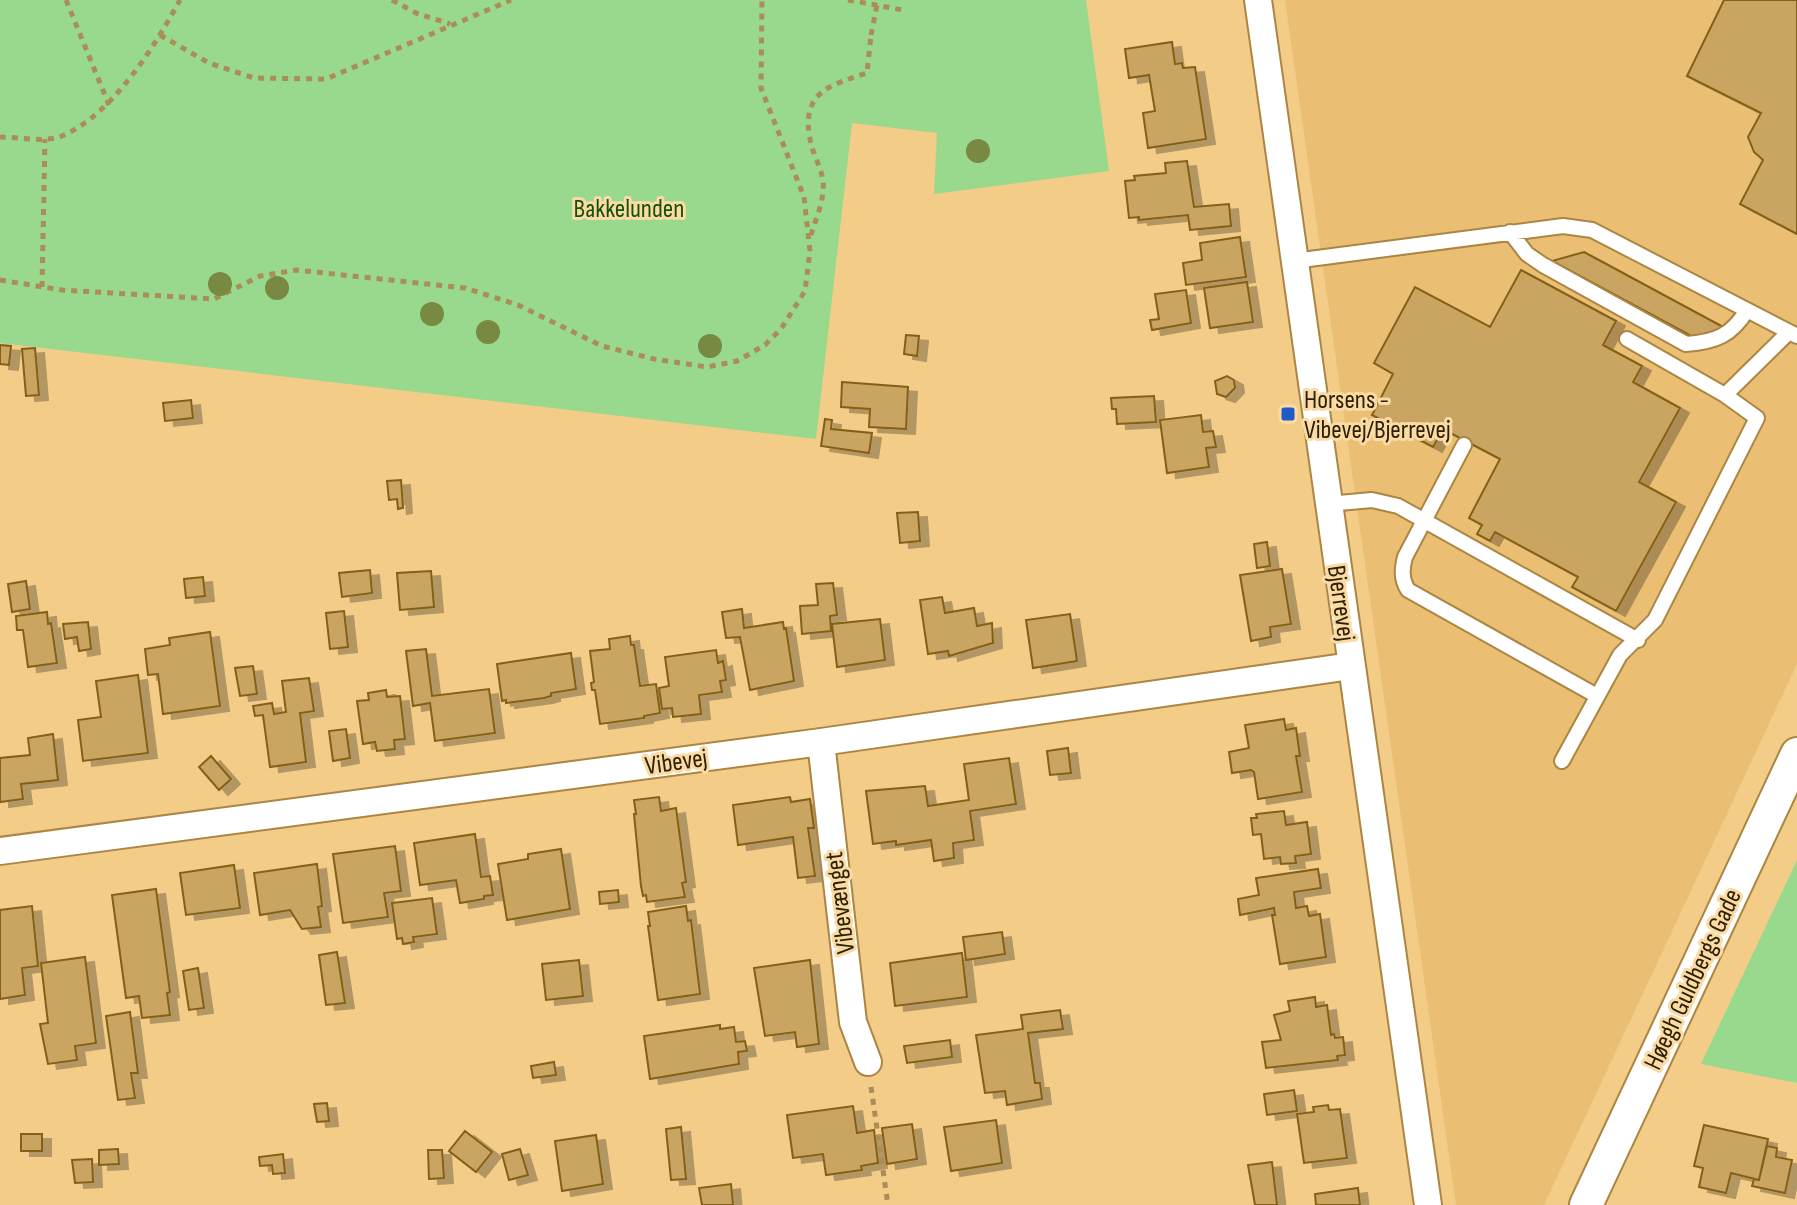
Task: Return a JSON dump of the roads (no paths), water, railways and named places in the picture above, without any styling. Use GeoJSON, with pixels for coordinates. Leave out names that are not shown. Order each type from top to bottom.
{"type":"FeatureCollection","features":[{"type":"Feature","properties":{"kind":"street","name":"Bjerrevej"},"geometry":{"type":"LineString","coordinates":[[1258,0],[1428,1205]]}},
{"type":"Feature","properties":{"kind":"street","name":"Vibevej"},"geometry":{"type":"LineString","coordinates":[[0,851],[821,742],[1351,666]]}},
{"type":"Feature","properties":{"kind":"street","name":"Vibevænget"},"geometry":{"type":"LineString","coordinates":[[821,742],[853,1022],[868,1062]]}},
{"type":"Feature","properties":{"kind":"street","name":"Høegh Guldbergs Gade"},"geometry":{"type":"LineString","coordinates":[[1586,1205],[1797,754]]}},
{"type":"Feature","properties":{"kind":"lane"},"geometry":{"type":"LineString","coordinates":[[1294,261],[1563,226],[1592,230],[1793,334],[1725,395]]}},
{"type":"Feature","properties":{"kind":"lane"},"geometry":{"type":"LineString","coordinates":[[1510,232],[1527,254],[1543,265],[1686,344],[1732,332],[1747,310]]}},
{"type":"Feature","properties":{"kind":"lane"},"geometry":{"type":"LineString","coordinates":[[1562,761],[1620,655],[1655,620],[1757,418],[1725,395],[1627,339]]}},
{"type":"Feature","properties":{"kind":"lane"},"geometry":{"type":"LineString","coordinates":[[1464,445],[1423,520],[1403,565],[1403,583],[1408,590],[1597,696]]}},
{"type":"Feature","properties":{"kind":"lane"},"geometry":{"type":"LineString","coordinates":[[1328,504],[1385,501],[1638,640]]}},
{"type":"Feature","properties":{"kind":"place","name":"Horsens - Vibevej/Bjerrevej"},"geometry":{"type":"Point","coordinates":[1288,414]}},
{"type":"Feature","properties":{"kind":"park label","name":"Bakkelunden"},"geometry":{"type":"Point","coordinates":[629,208]}}]}
